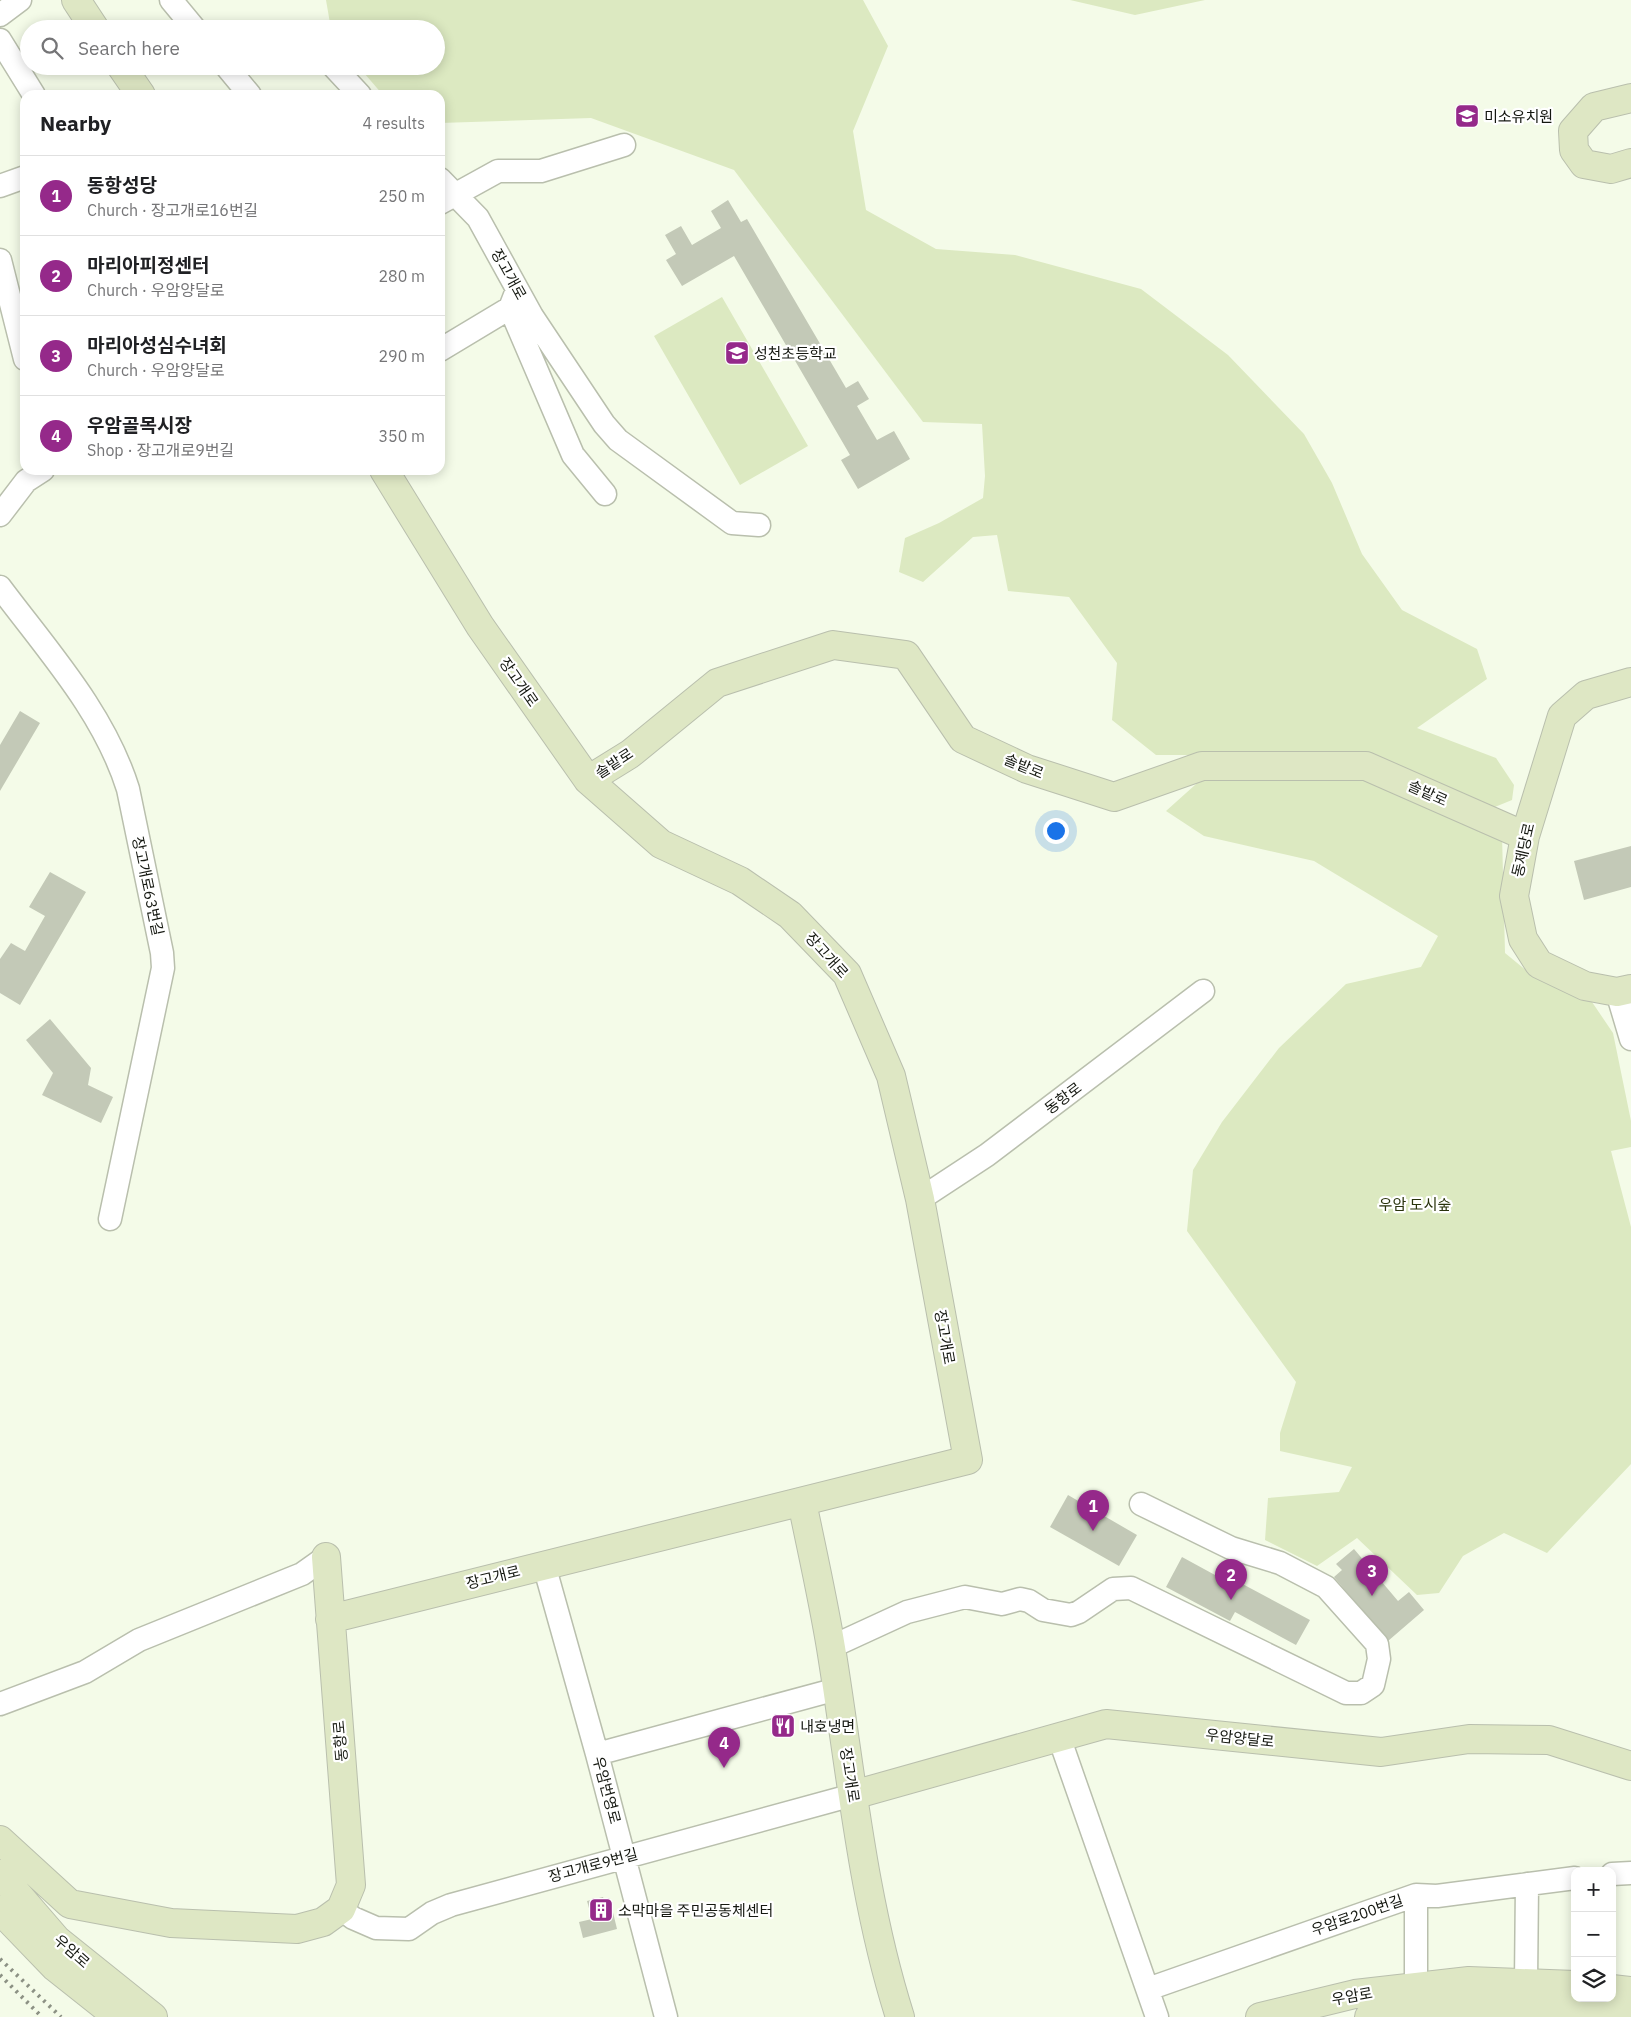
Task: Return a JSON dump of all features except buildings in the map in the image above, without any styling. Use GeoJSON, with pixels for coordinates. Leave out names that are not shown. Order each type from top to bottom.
{"type":"FeatureCollection","features":[{"type":"Feature","properties":{"kind":"street"},"geometry":{"type":"LineString","coordinates":[[0,15],[20,0]]}},
{"type":"Feature","properties":{"kind":"street"},"geometry":{"type":"LineString","coordinates":[[76,0],[90,20]]}},
{"type":"Feature","properties":{"kind":"street"},"geometry":{"type":"LineString","coordinates":[[170,0],[187,20]]}},
{"type":"Feature","properties":{"kind":"street"},"geometry":{"type":"LineString","coordinates":[[0,40],[20,72]]}},
{"type":"Feature","properties":{"kind":"street"},"geometry":{"type":"LineString","coordinates":[[22,75],[31,90]]}},
{"type":"Feature","properties":{"kind":"street"},"geometry":{"type":"LineString","coordinates":[[127,75],[138,90]]}},
{"type":"Feature","properties":{"kind":"street"},"geometry":{"type":"LineString","coordinates":[[233,75],[246,90]]}},
{"type":"Feature","properties":{"kind":"street"},"geometry":{"type":"LineString","coordinates":[[341,75],[355,90]]}},
{"type":"Feature","properties":{"kind":"street"},"geometry":{"type":"LineString","coordinates":[[1631,98],[1594,107],[1573,131],[1574,150],[1584,164],[1611,169],[1631,163]]}},
{"type":"Feature","properties":{"kind":"street","name":"장고개로"},"geometry":{"type":"LineString","coordinates":[[445,192],[498,172],[541,171],[624,145]]}},
{"type":"Feature","properties":{"kind":"street"},"geometry":{"type":"LineString","coordinates":[[0,186],[20,179]]}},
{"type":"Feature","properties":{"kind":"street","name":"장고개로"},"geometry":{"type":"LineString","coordinates":[[445,192],[478,218],[514,299],[538,325],[604,424],[618,440],[732,523],[759,525]]}},
{"type":"Feature","properties":{"kind":"street"},"geometry":{"type":"LineString","coordinates":[[0,260],[3,283],[20,342]]}},
{"type":"Feature","properties":{"kind":"street"},"geometry":{"type":"LineString","coordinates":[[514,299],[573,454],[606,494]]}},
{"type":"Feature","properties":{"kind":"street","name":"장고개로"},"geometry":{"type":"LineString","coordinates":[[445,347],[514,299]]}},
{"type":"Feature","properties":{"kind":"street"},"geometry":{"type":"LineString","coordinates":[[0,515],[26,481],[35,475]]}},
{"type":"Feature","properties":{"kind":"street","name":"장고개로"},"geometry":{"type":"LineString","coordinates":[[330,1619],[544,1564],[968,1460],[920,1200],[891,1076],[847,974],[790,915],[740,881],[661,844],[588,780],[480,626],[387,475]]}},
{"type":"Feature","properties":{"kind":"street","name":"장고개로63번길"},"geometry":{"type":"LineString","coordinates":[[0,588],[91,709],[121,767],[162,953],[163,968],[110,1218]]}},
{"type":"Feature","properties":{"kind":"street","name":"솔밭로"},"geometry":{"type":"LineString","coordinates":[[588,780],[630,754],[717,683],[833,644],[906,655],[963,739],[1027,768],[1114,797],[1202,766],[1366,766],[1525,836]]}},
{"type":"Feature","properties":{"kind":"street","name":"동제당로"},"geometry":{"type":"LineString","coordinates":[[1624,991],[1585,986],[1539,964],[1523,939],[1514,896],[1525,836],[1562,716],[1586,695],[1631,682]]}},
{"type":"Feature","properties":{"kind":"street","name":"동항로"},"geometry":{"type":"LineString","coordinates":[[920,1200],[987,1155],[1203,991]]}},
{"type":"Feature","properties":{"kind":"street"},"geometry":{"type":"LineString","coordinates":[[1624,991],[1631,1039]]}},
{"type":"Feature","properties":{"kind":"street","name":"장고개로"},"geometry":{"type":"LineString","coordinates":[[802,1502],[830,1647],[853,1795],[883,1964],[900,2017]]}},
{"type":"Feature","properties":{"kind":"street"},"geometry":{"type":"LineString","coordinates":[[830,1647],[908,1612],[965,1597],[1002,1604],[1020,1599],[1029,1601],[1043,1610],[1071,1615],[1079,1612],[1113,1589],[1131,1588],[1346,1693],[1361,1693],[1373,1685],[1379,1659],[1377,1644],[1326,1587],[1280,1563],[1231,1548],[1141,1504]]}},
{"type":"Feature","properties":{"kind":"street","name":"동항로"},"geometry":{"type":"LineString","coordinates":[[326,1557],[351,1885],[341,1909]]}},
{"type":"Feature","properties":{"kind":"street","name":"동항로"},"geometry":{"type":"LineString","coordinates":[[0,1704],[85,1672],[139,1640],[302,1574],[326,1557]]}},
{"type":"Feature","properties":{"kind":"street","name":"우암번영로"},"geometry":{"type":"LineString","coordinates":[[544,1564],[597,1754],[666,2017]]}},
{"type":"Feature","properties":{"kind":"street"},"geometry":{"type":"LineString","coordinates":[[597,1754],[837,1689]]}},
{"type":"Feature","properties":{"kind":"street","name":"우암양달로"},"geometry":{"type":"LineString","coordinates":[[853,1795],[1106,1724],[1381,1752],[1469,1739],[1548,1740],[1631,1766]]}},
{"type":"Feature","properties":{"kind":"street"},"geometry":{"type":"LineString","coordinates":[[1059,1737],[1158,2017]]}},
{"type":"Feature","properties":{"kind":"street","name":"장고개로9번길"},"geometry":{"type":"LineString","coordinates":[[341,1909],[353,1918],[376,1928],[409,1929],[432,1913],[451,1905],[624,1856],[853,1795]]}},
{"type":"Feature","properties":{"kind":"street"},"geometry":{"type":"LineString","coordinates":[[0,1840],[70,1904],[171,1923],[297,1929],[323,1922],[341,1909]]}},
{"type":"Feature","properties":{"kind":"street"},"geometry":{"type":"LineString","coordinates":[[1616,1874],[1631,1873]]}},
{"type":"Feature","properties":{"kind":"street","name":"우암로"},"geometry":{"type":"LineString","coordinates":[[0,1874],[58,1940],[153,2017]]}},
{"type":"Feature","properties":{"kind":"street","name":"우암로200번길"},"geometry":{"type":"LineString","coordinates":[[1148,1989],[1416,1895],[1436,1896],[1571,1878]]}},
{"type":"Feature","properties":{"kind":"street"},"geometry":{"type":"LineString","coordinates":[[1526,1982],[1527,1884]]}},
{"type":"Feature","properties":{"kind":"street"},"geometry":{"type":"LineString","coordinates":[[1416,1895],[1416,1987]]}},
{"type":"Feature","properties":{"kind":"street","name":"우암로"},"geometry":{"type":"LineString","coordinates":[[0,1910],[55,1967],[118,2017]]}},
{"type":"Feature","properties":{"kind":"street","name":"우암로"},"geometry":{"type":"LineString","coordinates":[[1260,2017],[1355,1994],[1468,1981],[1571,1985]]}},
{"type":"Feature","properties":{"kind":"street"},"geometry":{"type":"LineString","coordinates":[[1616,1989],[1631,1991]]}},
{"type":"Feature","properties":{"kind":"street","name":"우암로"},"geometry":{"type":"LineString","coordinates":[[1369,2017],[1418,2010],[1524,2007],[1631,2014]]}},
{"type":"Feature","properties":{"kind":"green space"},"geometry":{"type":"Polygon","coordinates":[[[326,0],[863,0],[888,46],[853,131],[866,210],[936,249],[1015,255],[1141,289],[1228,355],[1304,434],[1332,483],[1362,554],[1402,610],[1477,649],[1487,679],[1417,728],[1496,758],[1514,785],[1512,800],[1490,809],[1363,755],[1156,755],[1112,720],[1117,663],[1069,597],[1008,591],[997,535],[973,537],[923,582],[899,572],[905,538],[939,523],[983,498],[985,476],[982,424],[923,422],[734,170],[591,118],[445,123],[445,90],[379,90],[366,75],[445,75],[445,20],[329,20],[326,0]]]}},
{"type":"Feature","properties":{"kind":"green space"},"geometry":{"type":"Polygon","coordinates":[[[1070,0],[1205,0],[1135,15],[1070,0]]]}},
{"type":"Feature","properties":{"kind":"green space"},"geometry":{"type":"Polygon","coordinates":[[[722,297],[808,446],[740,485],[654,336],[722,297]]]}},
{"type":"Feature","properties":{"kind":"green space","name":"우암 도시숲"},"geometry":{"type":"Polygon","coordinates":[[[1205,776],[1368,780],[1502,835],[1505,953],[1528,972],[1592,1002],[1613,1033],[1631,1121],[1631,1147],[1611,1151],[1631,1227],[1631,1464],[1547,1553],[1504,1533],[1463,1556],[1439,1593],[1417,1595],[1357,1538],[1317,1566],[1265,1540],[1268,1498],[1339,1492],[1352,1467],[1280,1451],[1280,1433],[1296,1382],[1187,1231],[1193,1170],[1222,1122],[1279,1048],[1346,984],[1421,967],[1438,936],[1314,861],[1204,836],[1166,811],[1205,776]]]}},
{"type":"Feature","properties":{"kind":"railway"},"geometry":{"type":"LineString","coordinates":[[0,1959],[61,2017]]}},
{"type":"Feature","properties":{"kind":"railway"},"geometry":{"type":"LineString","coordinates":[[0,1975],[42,2017]]}},
{"type":"Feature","properties":{"kind":"place","name":"미소유치원"},"geometry":{"type":"Point","coordinates":[1467,116]}},
{"type":"Feature","properties":{"kind":"place","name":"성천초등학교"},"geometry":{"type":"Point","coordinates":[737,353]}},
{"type":"Feature","properties":{"kind":"place","name":"동항성당"},"geometry":{"type":"Point","coordinates":[1093,1531]}},
{"type":"Feature","properties":{"kind":"place","name":"마리아성심수녀회"},"geometry":{"type":"Point","coordinates":[1372,1596]}},
{"type":"Feature","properties":{"kind":"place","name":"마리아피정센터"},"geometry":{"type":"Point","coordinates":[1231,1600]}},
{"type":"Feature","properties":{"kind":"place","name":"내호냉면"},"geometry":{"type":"Point","coordinates":[783,1726]}},
{"type":"Feature","properties":{"kind":"place","name":"우암골목시장"},"geometry":{"type":"Point","coordinates":[724,1768]}},
{"type":"Feature","properties":{"kind":"place","name":"소막마을 주민공동체센터"},"geometry":{"type":"Point","coordinates":[601,1910]}}]}
